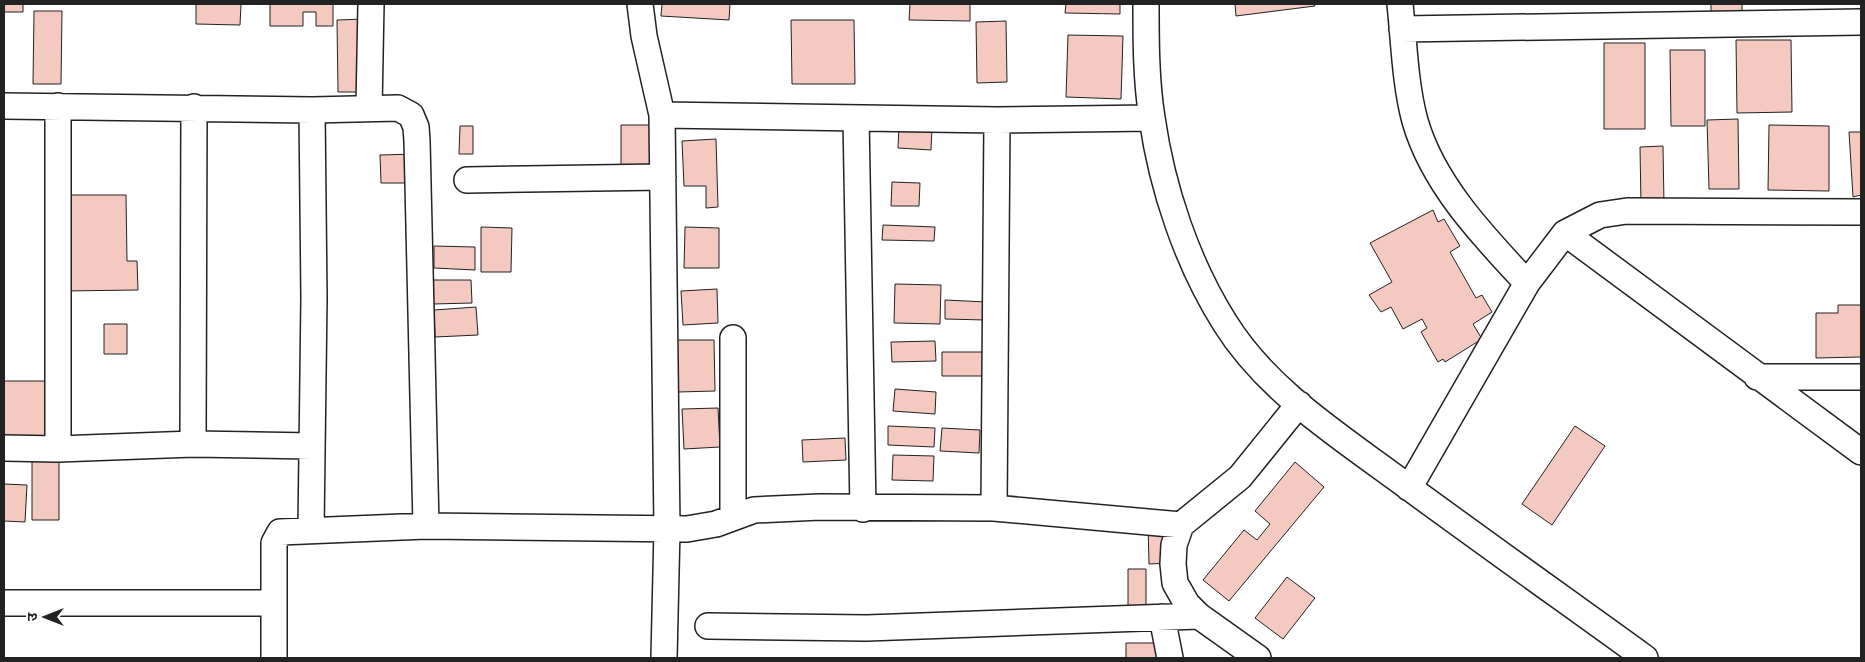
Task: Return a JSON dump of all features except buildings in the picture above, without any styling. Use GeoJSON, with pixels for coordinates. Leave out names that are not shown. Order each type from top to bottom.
{"type":"FeatureCollection","features":[{"type":"Feature","properties":{"kind":"street"},"geometry":{"type":"LineString","coordinates":[[369,108],[371,4]]}},
{"type":"Feature","properties":{"kind":"street"},"geometry":{"type":"LineString","coordinates":[[640,4],[644,36],[662,115],[667,529],[664,658]]}},
{"type":"Feature","properties":{"kind":"street"},"geometry":{"type":"LineString","coordinates":[[1146,4],[1152,118],[1168,189],[1183,237],[1203,283],[1224,323],[1242,347],[1298,404],[1409,488],[1645,658]]}},
{"type":"Feature","properties":{"kind":"street"},"geometry":{"type":"LineString","coordinates":[[1400,4],[1415,121],[1436,168],[1481,233],[1527,282]]}},
{"type":"Feature","properties":{"kind":"street"},"geometry":{"type":"LineString","coordinates":[[1402,29],[1861,22]]}},
{"type":"Feature","properties":{"kind":"street"},"geometry":{"type":"LineString","coordinates":[[4,106],[312,110],[398,108],[411,115],[416,127],[426,526]]}},
{"type":"Feature","properties":{"kind":"street"},"geometry":{"type":"LineString","coordinates":[[58,106],[58,449]]}},
{"type":"Feature","properties":{"kind":"street"},"geometry":{"type":"LineString","coordinates":[[193,444],[194,108]]}},
{"type":"Feature","properties":{"kind":"street"},"geometry":{"type":"LineString","coordinates":[[311,530],[312,110]]}},
{"type":"Feature","properties":{"kind":"street"},"geometry":{"type":"LineString","coordinates":[[662,115],[997,120],[1152,118]]}},
{"type":"Feature","properties":{"kind":"street"},"geometry":{"type":"LineString","coordinates":[[856,118],[863,509]]}},
{"type":"Feature","properties":{"kind":"street"},"geometry":{"type":"LineString","coordinates":[[994,508],[997,120]]}},
{"type":"Feature","properties":{"kind":"street"},"geometry":{"type":"LineString","coordinates":[[466,180],[662,177]]}},
{"type":"Feature","properties":{"kind":"street"},"geometry":{"type":"LineString","coordinates":[[1409,488],[1527,282],[1564,233],[1600,215],[1627,211],[1861,212]]}},
{"type":"Feature","properties":{"kind":"street"},"geometry":{"type":"LineString","coordinates":[[1564,233],[1861,452]]}},
{"type":"Feature","properties":{"kind":"street"},"geometry":{"type":"LineString","coordinates":[[733,338],[733,518]]}},
{"type":"Feature","properties":{"kind":"street"},"geometry":{"type":"LineString","coordinates":[[1757,377],[1861,377]]}},
{"type":"Feature","properties":{"kind":"street"},"geometry":{"type":"LineString","coordinates":[[1258,658],[1199,616],[1181,595],[1174,573],[1174,545],[1181,525],[1240,477],[1298,404]]}},
{"type":"Feature","properties":{"kind":"street"},"geometry":{"type":"LineString","coordinates":[[4,448],[58,449],[193,444],[312,446]]}},
{"type":"Feature","properties":{"kind":"street"},"geometry":{"type":"LineString","coordinates":[[274,658],[274,538],[280,532],[426,526],[700,528],[754,510],[768,508],[994,508],[1181,525]]}},
{"type":"Feature","properties":{"kind":"street"},"geometry":{"type":"LineString","coordinates":[[4,603],[273,603]]}},
{"type":"Feature","properties":{"kind":"street"},"geometry":{"type":"LineString","coordinates":[[708,626],[867,628],[1199,616]]}},
{"type":"Feature","properties":{"kind":"street"},"geometry":{"type":"LineString","coordinates":[[1162,617],[1170,658]]}}]}
